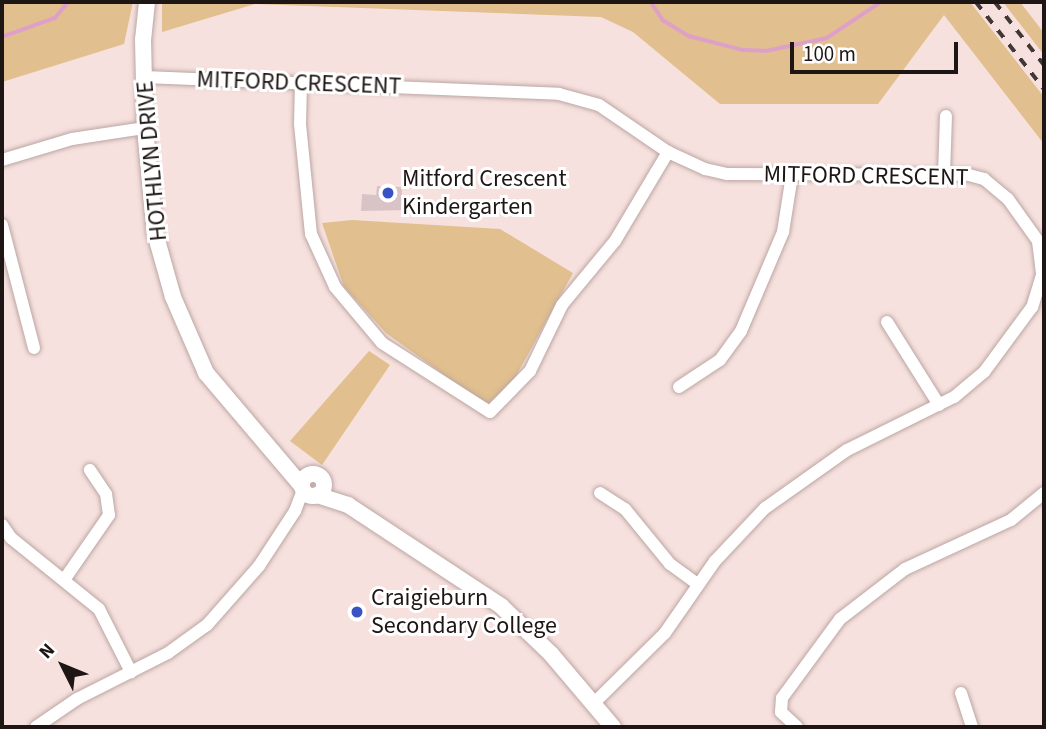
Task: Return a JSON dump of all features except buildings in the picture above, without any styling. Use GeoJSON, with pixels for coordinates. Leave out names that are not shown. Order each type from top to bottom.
{"type":"FeatureCollection","features":[{"type":"Feature","properties":{"kind":"street","name":"HOTHLYN DRIVE"},"geometry":{"type":"LineString","coordinates":[[147,2],[145,128],[155,233],[173,298],[206,373],[276,454],[311,487],[343,502],[501,606],[594,703],[613,727]]}},
{"type":"Feature","properties":{"kind":"street","name":"MITFORD CRESCENT"},"geometry":{"type":"LineString","coordinates":[[144,77],[559,94],[599,105],[668,152],[727,174],[969,175],[998,189],[1038,241],[1042,275],[1032,307],[984,372],[939,405],[815,470],[736,536],[698,584],[665,633],[594,703]]}},
{"type":"Feature","properties":{"kind":"street"},"geometry":{"type":"LineString","coordinates":[[302,83],[300,124],[312,234],[335,287],[379,341],[490,412],[530,371],[562,305],[615,241],[668,152]]}},
{"type":"Feature","properties":{"kind":"street"},"geometry":{"type":"LineString","coordinates":[[944,175],[946,116]]}},
{"type":"Feature","properties":{"kind":"street"},"geometry":{"type":"LineString","coordinates":[[2,160],[72,139],[145,128]]}},
{"type":"Feature","properties":{"kind":"street"},"geometry":{"type":"LineString","coordinates":[[678,387],[720,360],[741,331],[783,232],[792,174]]}},
{"type":"Feature","properties":{"kind":"street"},"geometry":{"type":"LineString","coordinates":[[2,225],[34,348]]}},
{"type":"Feature","properties":{"kind":"street"},"geometry":{"type":"LineString","coordinates":[[1032,307],[1044,313]]}},
{"type":"Feature","properties":{"kind":"street"},"geometry":{"type":"LineString","coordinates":[[887,323],[939,405]]}},
{"type":"Feature","properties":{"kind":"street"},"geometry":{"type":"LineString","coordinates":[[64,580],[109,515],[106,494],[90,470]]}},
{"type":"Feature","properties":{"kind":"street"},"geometry":{"type":"LineString","coordinates":[[36,727],[207,625],[259,566],[311,487]]}},
{"type":"Feature","properties":{"kind":"street"},"geometry":{"type":"LineString","coordinates":[[600,493],[625,509],[670,564],[698,584]]}},
{"type":"Feature","properties":{"kind":"street"},"geometry":{"type":"LineString","coordinates":[[797,727],[781,712],[782,698],[840,619],[905,569],[1011,520],[1044,493]]}},
{"type":"Feature","properties":{"kind":"street"},"geometry":{"type":"LineString","coordinates":[[2,526],[99,608],[131,671]]}},
{"type":"Feature","properties":{"kind":"street"},"geometry":{"type":"LineString","coordinates":[[961,693],[972,727]]}},
{"type":"Feature","properties":{"kind":"shaded area"},"geometry":{"type":"Polygon","coordinates":[[[2,2],[133,2],[124,44],[2,82],[2,2]]]}},
{"type":"Feature","properties":{"kind":"shaded area"},"geometry":{"type":"Polygon","coordinates":[[[162,2],[970,2],[1044,97],[1044,144],[944,15],[878,104],[720,104],[633,32],[601,17],[255,4],[162,32],[162,2]]]}},
{"type":"Feature","properties":{"kind":"shaded area"},"geometry":{"type":"Polygon","coordinates":[[[1003,2],[1020,2],[1044,33],[1044,55],[1003,2]]]}},
{"type":"Feature","properties":{"kind":"shaded area"},"geometry":{"type":"Polygon","coordinates":[[[352,220],[500,229],[573,273],[511,385],[486,405],[386,333],[344,287],[322,223],[352,220]]]}},
{"type":"Feature","properties":{"kind":"shaded area"},"geometry":{"type":"Polygon","coordinates":[[[369,351],[390,365],[322,465],[290,441],[369,351]]]}},
{"type":"Feature","properties":{"kind":"waterway"},"geometry":{"type":"LineString","coordinates":[[2,37],[55,18],[68,2]]}},
{"type":"Feature","properties":{"kind":"waterway"},"geometry":{"type":"LineString","coordinates":[[651,2],[663,20],[689,36],[743,50],[766,51],[827,38],[881,2]]}},
{"type":"Feature","properties":{"kind":"railway"},"geometry":{"type":"LineString","coordinates":[[976,2],[1044,89]]}},
{"type":"Feature","properties":{"kind":"railway"},"geometry":{"type":"LineString","coordinates":[[995,2],[1044,65]]}},
{"type":"Feature","properties":{"kind":"place","name":"Mitford Crescent Kindergarten"},"geometry":{"type":"Point","coordinates":[388,193]}},
{"type":"Feature","properties":{"kind":"place","name":"Craigieburn Secondary College"},"geometry":{"type":"Point","coordinates":[357,612]}}]}
